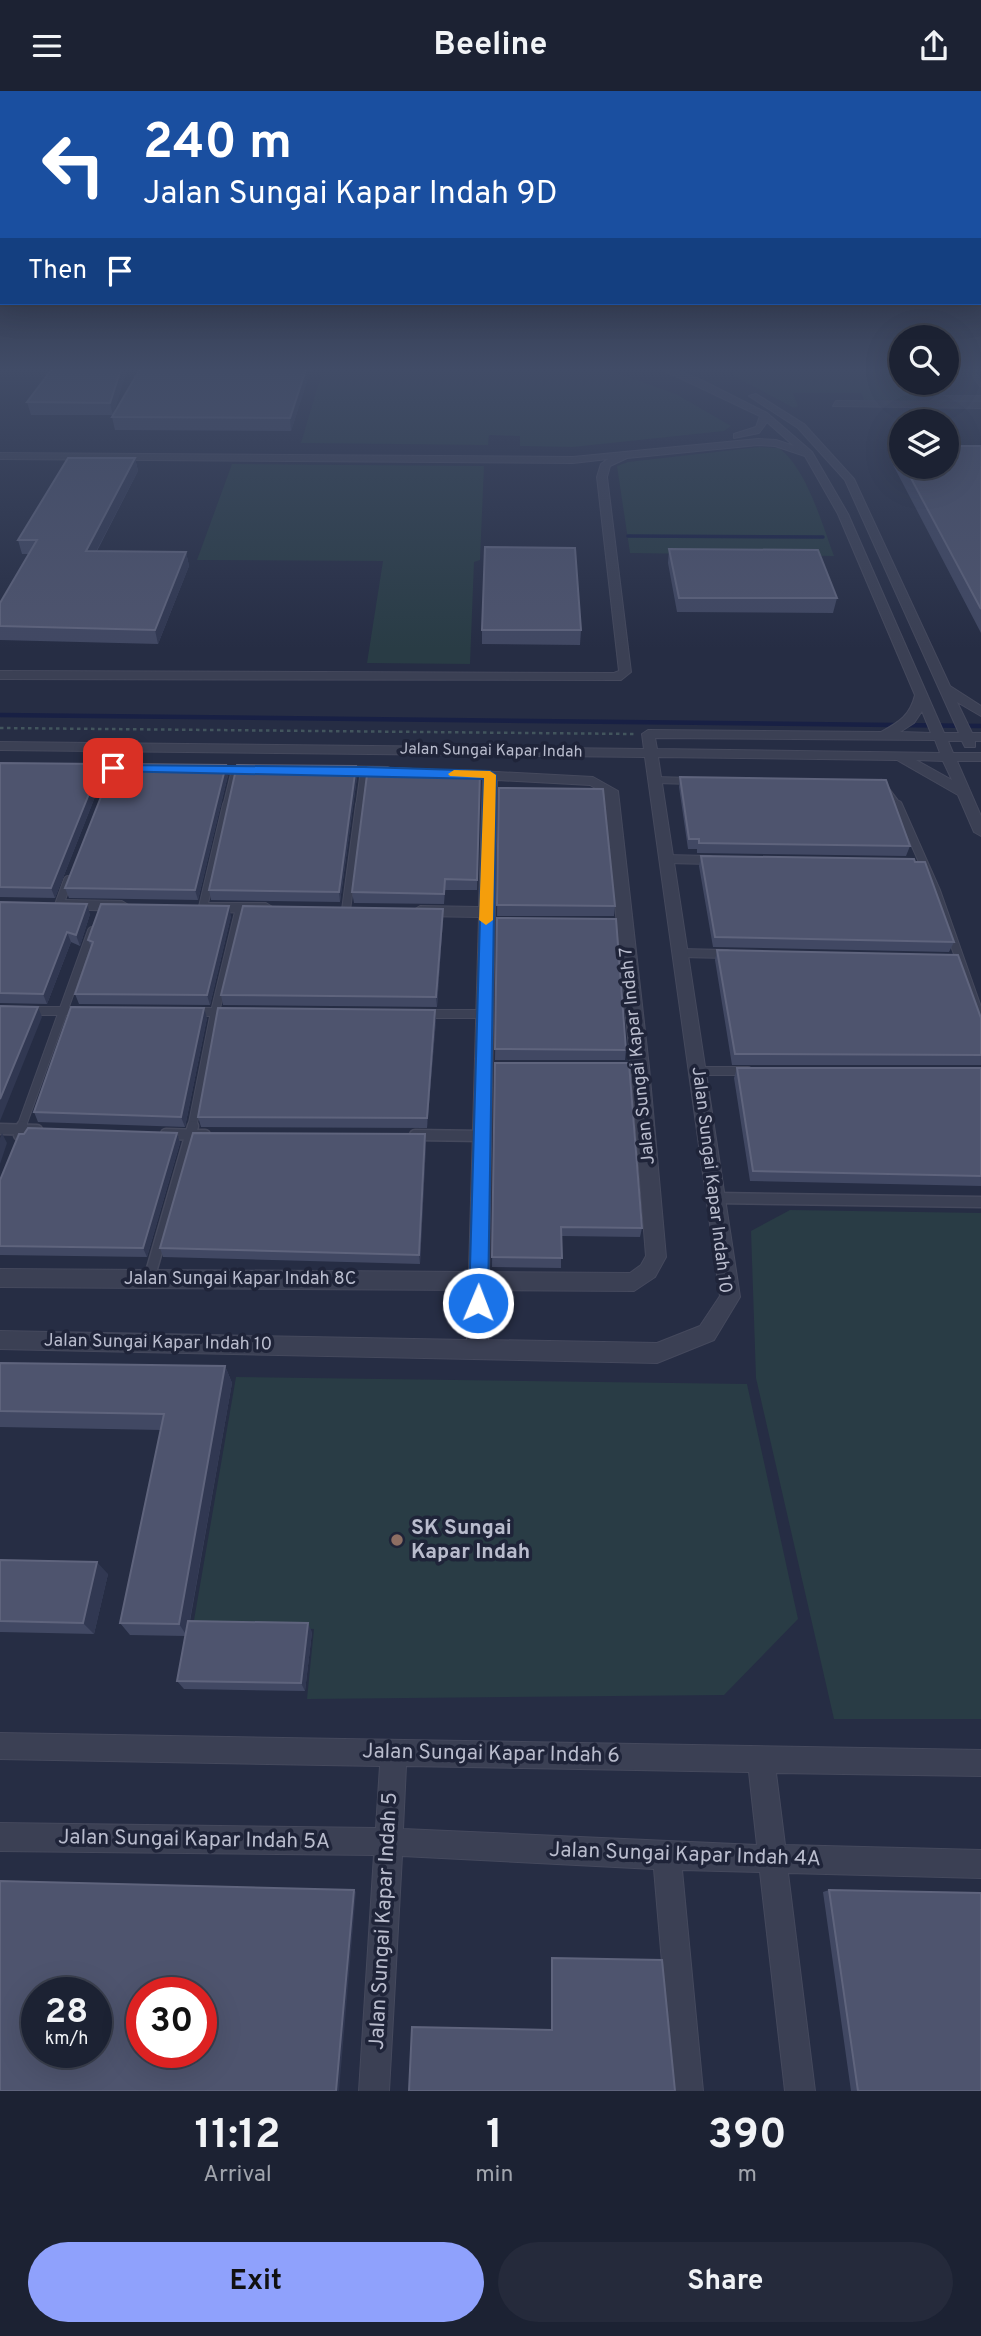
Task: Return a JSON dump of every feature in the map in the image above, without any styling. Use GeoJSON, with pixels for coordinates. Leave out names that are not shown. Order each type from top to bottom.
{"type":"FeatureCollection","features":[{"type":"Feature","properties":{"kind":"street"},"geometry":{"type":"LineString","coordinates":[[580,462],[596,468],[602,477]]}},
{"type":"Feature","properties":{"kind":"street"},"geometry":{"type":"LineString","coordinates":[[0,675],[617,677],[625,672],[602,477],[606,464],[610,462]]}},
{"type":"Feature","properties":{"kind":"street"},"geometry":{"type":"LineString","coordinates":[[814,462],[843,514],[981,832]]}},
{"type":"Feature","properties":{"kind":"street"},"geometry":{"type":"LineString","coordinates":[[834,462],[849,479],[962,728],[980,760]]}},
{"type":"Feature","properties":{"kind":"street"},"geometry":{"type":"LineString","coordinates":[[946,689],[981,712]]}},
{"type":"Feature","properties":{"kind":"street"},"geometry":{"type":"LineString","coordinates":[[883,736],[913,719],[919,709],[921,695]]}},
{"type":"Feature","properties":{"kind":"street"},"geometry":{"type":"LineString","coordinates":[[648,734],[883,736],[939,733],[962,728],[981,737]]}},
{"type":"Feature","properties":{"kind":"street","name":"Jalan Sungai Kapar Indah 10"},"geometry":{"type":"LineString","coordinates":[[0,1340],[657,1353],[707,1333],[730,1297],[648,734]]}},
{"type":"Feature","properties":{"kind":"street","name":"Jalan Sungai Kapar Indah"},"geometry":{"type":"LineString","coordinates":[[0,746],[898,756],[980,760]]}},
{"type":"Feature","properties":{"kind":"street"},"geometry":{"type":"LineString","coordinates":[[898,756],[965,793]]}},
{"type":"Feature","properties":{"kind":"street"},"geometry":{"type":"LineString","coordinates":[[72,768],[111,774],[147,769]]}},
{"type":"Feature","properties":{"kind":"street"},"geometry":{"type":"LineString","coordinates":[[183,769],[274,770]]}},
{"type":"Feature","properties":{"kind":"street"},"geometry":{"type":"LineString","coordinates":[[313,770],[402,772]]}},
{"type":"Feature","properties":{"kind":"street"},"geometry":{"type":"LineString","coordinates":[[440,773],[490,775],[491,919],[484,1014],[490,1066],[482,1136],[477,1349]]}},
{"type":"Feature","properties":{"kind":"street","name":"Jalan Sungai Kapar Indah 7"},"geometry":{"type":"LineString","coordinates":[[479,1281],[634,1282],[648,1271],[656,1257],[618,923],[611,791],[593,781],[490,775]]}},
{"type":"Feature","properties":{"kind":"street"},"geometry":{"type":"LineString","coordinates":[[53,905],[137,907]]}},
{"type":"Feature","properties":{"kind":"street"},"geometry":{"type":"LineString","coordinates":[[196,907],[279,909]]}},
{"type":"Feature","properties":{"kind":"street"},"geometry":{"type":"LineString","coordinates":[[407,911],[491,919]]}},
{"type":"Feature","properties":{"kind":"street","name":"Jalan Sungai Kapar Indah 8C"},"geometry":{"type":"LineString","coordinates":[[0,1278],[479,1281]]}},
{"type":"Feature","properties":{"kind":"street","name":"Jalan Sungai Kapar Indah 6"},"geometry":{"type":"LineString","coordinates":[[0,1746],[981,1763]]}},
{"type":"Feature","properties":{"kind":"street","name":"Jalan Sungai Kapar Indah 5"},"geometry":{"type":"LineString","coordinates":[[374,2091],[394,1752]]}},
{"type":"Feature","properties":{"kind":"street"},"geometry":{"type":"LineString","coordinates":[[761,1760],[800,2091]]}},
{"type":"Feature","properties":{"kind":"street","name":"Jalan Sungai Kapar Indah 5A"},"geometry":{"type":"LineString","coordinates":[[0,1837],[389,1842]]}},
{"type":"Feature","properties":{"kind":"street","name":"Jalan Sungai Kapar Indah 4A"},"geometry":{"type":"LineString","coordinates":[[389,1842],[667,1856],[981,1864]]}},
{"type":"Feature","properties":{"kind":"street"},"geometry":{"type":"LineString","coordinates":[[667,1856],[688,2091]]}},
{"type":"Feature","properties":{"kind":"lane"},"geometry":{"type":"LineString","coordinates":[[196,907],[235,770]]}},
{"type":"Feature","properties":{"kind":"lane"},"geometry":{"type":"LineString","coordinates":[[345,909],[364,770]]}},
{"type":"Feature","properties":{"kind":"lane"},"geometry":{"type":"LineString","coordinates":[[655,781],[708,781]]}},
{"type":"Feature","properties":{"kind":"lane"},"geometry":{"type":"LineString","coordinates":[[868,783],[881,783],[889,787],[926,863],[981,1019]]}},
{"type":"Feature","properties":{"kind":"lane"},"geometry":{"type":"LineString","coordinates":[[666,859],[721,860]]}},
{"type":"Feature","properties":{"kind":"lane"},"geometry":{"type":"LineString","coordinates":[[912,863],[926,863]]}},
{"type":"Feature","properties":{"kind":"lane"},"geometry":{"type":"LineString","coordinates":[[53,905],[73,868]]}},
{"type":"Feature","properties":{"kind":"lane"},"geometry":{"type":"LineString","coordinates":[[16,1141],[65,1011],[100,906]]}},
{"type":"Feature","properties":{"kind":"lane"},"geometry":{"type":"LineString","coordinates":[[149,1279],[191,1135],[215,1012],[240,908]]}},
{"type":"Feature","properties":{"kind":"lane"},"geometry":{"type":"LineString","coordinates":[[680,953],[734,954]]}},
{"type":"Feature","properties":{"kind":"lane"},"geometry":{"type":"LineString","coordinates":[[948,958],[962,959]]}},
{"type":"Feature","properties":{"kind":"lane"},"geometry":{"type":"LineString","coordinates":[[26,1011],[92,1011]]}},
{"type":"Feature","properties":{"kind":"lane"},"geometry":{"type":"LineString","coordinates":[[188,1012],[242,1013]]}},
{"type":"Feature","properties":{"kind":"lane"},"geometry":{"type":"LineString","coordinates":[[417,1014],[484,1014]]}},
{"type":"Feature","properties":{"kind":"lane"},"geometry":{"type":"LineString","coordinates":[[697,1071],[765,1071]]}},
{"type":"Feature","properties":{"kind":"lane"},"geometry":{"type":"LineString","coordinates":[[0,1129],[47,1131]]}},
{"type":"Feature","properties":{"kind":"lane"},"geometry":{"type":"LineString","coordinates":[[151,1134],[218,1135]]}},
{"type":"Feature","properties":{"kind":"lane"},"geometry":{"type":"LineString","coordinates":[[399,1135],[482,1136]]}},
{"type":"Feature","properties":{"kind":"lane"},"geometry":{"type":"LineString","coordinates":[[714,1198],[981,1202]]}},
{"type":"Feature","properties":{"kind":"path","name":"Jalan Sungai Kapar Indah"},"geometry":{"type":"LineString","coordinates":[[0,728],[648,734]]}},
{"type":"Feature","properties":{"kind":"shaded area"},"geometry":{"type":"Polygon","coordinates":[[[627,462],[793,462],[806,483],[834,556],[630,553],[617,466],[627,462]]]}},
{"type":"Feature","properties":{"kind":"shaded area"},"geometry":{"type":"Polygon","coordinates":[[[232,464],[484,466],[480,560],[474,562],[470,664],[367,663],[383,561],[197,560],[232,464]]]}},
{"type":"Feature","properties":{"kind":"shaded area"},"geometry":{"type":"Polygon","coordinates":[[[790,1210],[981,1213],[981,1719],[834,1719],[756,1378],[751,1231],[790,1210]]]}},
{"type":"Feature","properties":{"kind":"shaded area","name":"SK Sungai Kapar Indah"},"geometry":{"type":"Polygon","coordinates":[[[236,1377],[747,1384],[798,1619],[724,1695],[307,1699],[314,1629],[193,1626],[236,1377]]]}},
{"type":"Feature","properties":{"kind":"building"},"geometry":{"type":"Polygon","coordinates":[[[65,462],[133,462],[86,551],[186,552],[155,630],[0,626],[0,603],[37,540],[18,540],[65,462]]]}},
{"type":"Feature","properties":{"kind":"building"},"geometry":{"type":"Polygon","coordinates":[[[959,462],[981,462],[981,609],[911,479],[959,479],[959,462]]]}},
{"type":"Feature","properties":{"kind":"building"},"geometry":{"type":"Polygon","coordinates":[[[485,547],[575,548],[581,630],[482,630],[485,547]]]}},
{"type":"Feature","properties":{"kind":"building"},"geometry":{"type":"Polygon","coordinates":[[[669,549],[818,550],[837,598],[679,598],[669,549]]]}},
{"type":"Feature","properties":{"kind":"building"},"geometry":{"type":"Polygon","coordinates":[[[0,763],[101,764],[51,888],[0,887],[0,763]]]}},
{"type":"Feature","properties":{"kind":"building"},"geometry":{"type":"Polygon","coordinates":[[[114,764],[226,765],[195,890],[65,888],[114,764]]]}},
{"type":"Feature","properties":{"kind":"building"},"geometry":{"type":"Polygon","coordinates":[[[237,765],[356,766],[339,892],[209,890],[237,765]]]}},
{"type":"Feature","properties":{"kind":"building"},"geometry":{"type":"Polygon","coordinates":[[[368,767],[480,772],[477,880],[445,879],[444,894],[352,892],[368,767]]]}},
{"type":"Feature","properties":{"kind":"building"},"geometry":{"type":"Polygon","coordinates":[[[680,777],[886,780],[910,846],[699,843],[699,839],[689,839],[680,777]]]}},
{"type":"Feature","properties":{"kind":"building"},"geometry":{"type":"Polygon","coordinates":[[[499,788],[603,789],[615,906],[497,905],[499,788]]]}},
{"type":"Feature","properties":{"kind":"building"},"geometry":{"type":"Polygon","coordinates":[[[701,856],[914,859],[915,862],[925,862],[954,942],[715,937],[701,856]]]}},
{"type":"Feature","properties":{"kind":"building"},"geometry":{"type":"Polygon","coordinates":[[[0,902],[87,904],[76,935],[67,932],[43,994],[0,993],[0,902]]]}},
{"type":"Feature","properties":{"kind":"building"},"geometry":{"type":"Polygon","coordinates":[[[101,904],[229,906],[207,995],[75,994],[93,942],[88,940],[101,904]]]}},
{"type":"Feature","properties":{"kind":"building"},"geometry":{"type":"Polygon","coordinates":[[[243,906],[443,909],[436,997],[221,995],[243,906]]]}},
{"type":"Feature","properties":{"kind":"building"},"geometry":{"type":"Polygon","coordinates":[[[497,918],[616,919],[626,1050],[495,1049],[497,918]]]}},
{"type":"Feature","properties":{"kind":"building"},"geometry":{"type":"Polygon","coordinates":[[[717,950],[958,955],[981,1018],[981,1055],[735,1054],[717,950]]]}},
{"type":"Feature","properties":{"kind":"building"},"geometry":{"type":"Polygon","coordinates":[[[0,1006],[38,1007],[0,1099],[0,1006]]]}},
{"type":"Feature","properties":{"kind":"building"},"geometry":{"type":"Polygon","coordinates":[[[71,1007],[204,1008],[181,1117],[34,1112],[71,1007]]]}},
{"type":"Feature","properties":{"kind":"building"},"geometry":{"type":"Polygon","coordinates":[[[218,1008],[435,1010],[427,1118],[198,1117],[218,1008]]]}},
{"type":"Feature","properties":{"kind":"building"},"geometry":{"type":"Polygon","coordinates":[[[495,1063],[629,1063],[642,1228],[561,1227],[562,1258],[492,1257],[495,1063]]]}},
{"type":"Feature","properties":{"kind":"building"},"geometry":{"type":"Polygon","coordinates":[[[737,1068],[981,1068],[981,1176],[753,1171],[737,1068]]]}},
{"type":"Feature","properties":{"kind":"building"},"geometry":{"type":"Polygon","coordinates":[[[28,1128],[177,1133],[143,1248],[0,1246],[0,1180],[19,1134],[24,1134],[28,1128]]]}},
{"type":"Feature","properties":{"kind":"building"},"geometry":{"type":"Polygon","coordinates":[[[193,1133],[425,1134],[419,1255],[160,1248],[193,1133]]]}},
{"type":"Feature","properties":{"kind":"building"},"geometry":{"type":"Polygon","coordinates":[[[0,1363],[225,1366],[179,1624],[120,1623],[164,1414],[0,1411],[0,1363]]]}},
{"type":"Feature","properties":{"kind":"building"},"geometry":{"type":"Polygon","coordinates":[[[0,1560],[97,1562],[83,1623],[0,1621],[0,1560]]]}},
{"type":"Feature","properties":{"kind":"building"},"geometry":{"type":"Polygon","coordinates":[[[188,1621],[308,1623],[301,1683],[177,1681],[188,1621]]]}},
{"type":"Feature","properties":{"kind":"building"},"geometry":{"type":"Polygon","coordinates":[[[0,1881],[354,1890],[336,2091],[0,2091],[0,1881]]]}},
{"type":"Feature","properties":{"kind":"building"},"geometry":{"type":"Polygon","coordinates":[[[829,1890],[981,1893],[981,2091],[858,2091],[829,1890]]]}},
{"type":"Feature","properties":{"kind":"building"},"geometry":{"type":"Polygon","coordinates":[[[552,1958],[662,1960],[675,2091],[409,2091],[412,2027],[552,2030],[552,1958]]]}},
{"type":"Feature","properties":{"kind":"waterway"},"geometry":{"type":"LineString","coordinates":[[628,536],[823,537]]}},
{"type":"Feature","properties":{"kind":"waterway"},"geometry":{"type":"LineString","coordinates":[[0,715],[981,726]]}},
{"type":"Feature","properties":{"kind":"slow traffic"},"geometry":{"type":"LineString","coordinates":[[454,774],[490,775],[486,920]]}},
{"type":"Feature","properties":{"kind":"place","name":"SK Sungai Kapar Indah"},"geometry":{"type":"Point","coordinates":[397,1540]}},
{"type":"Feature","properties":{"kind":"route"},"geometry":{"type":"LineString","coordinates":[[113,768],[364,770],[490,775],[478,1303]]}}]}
